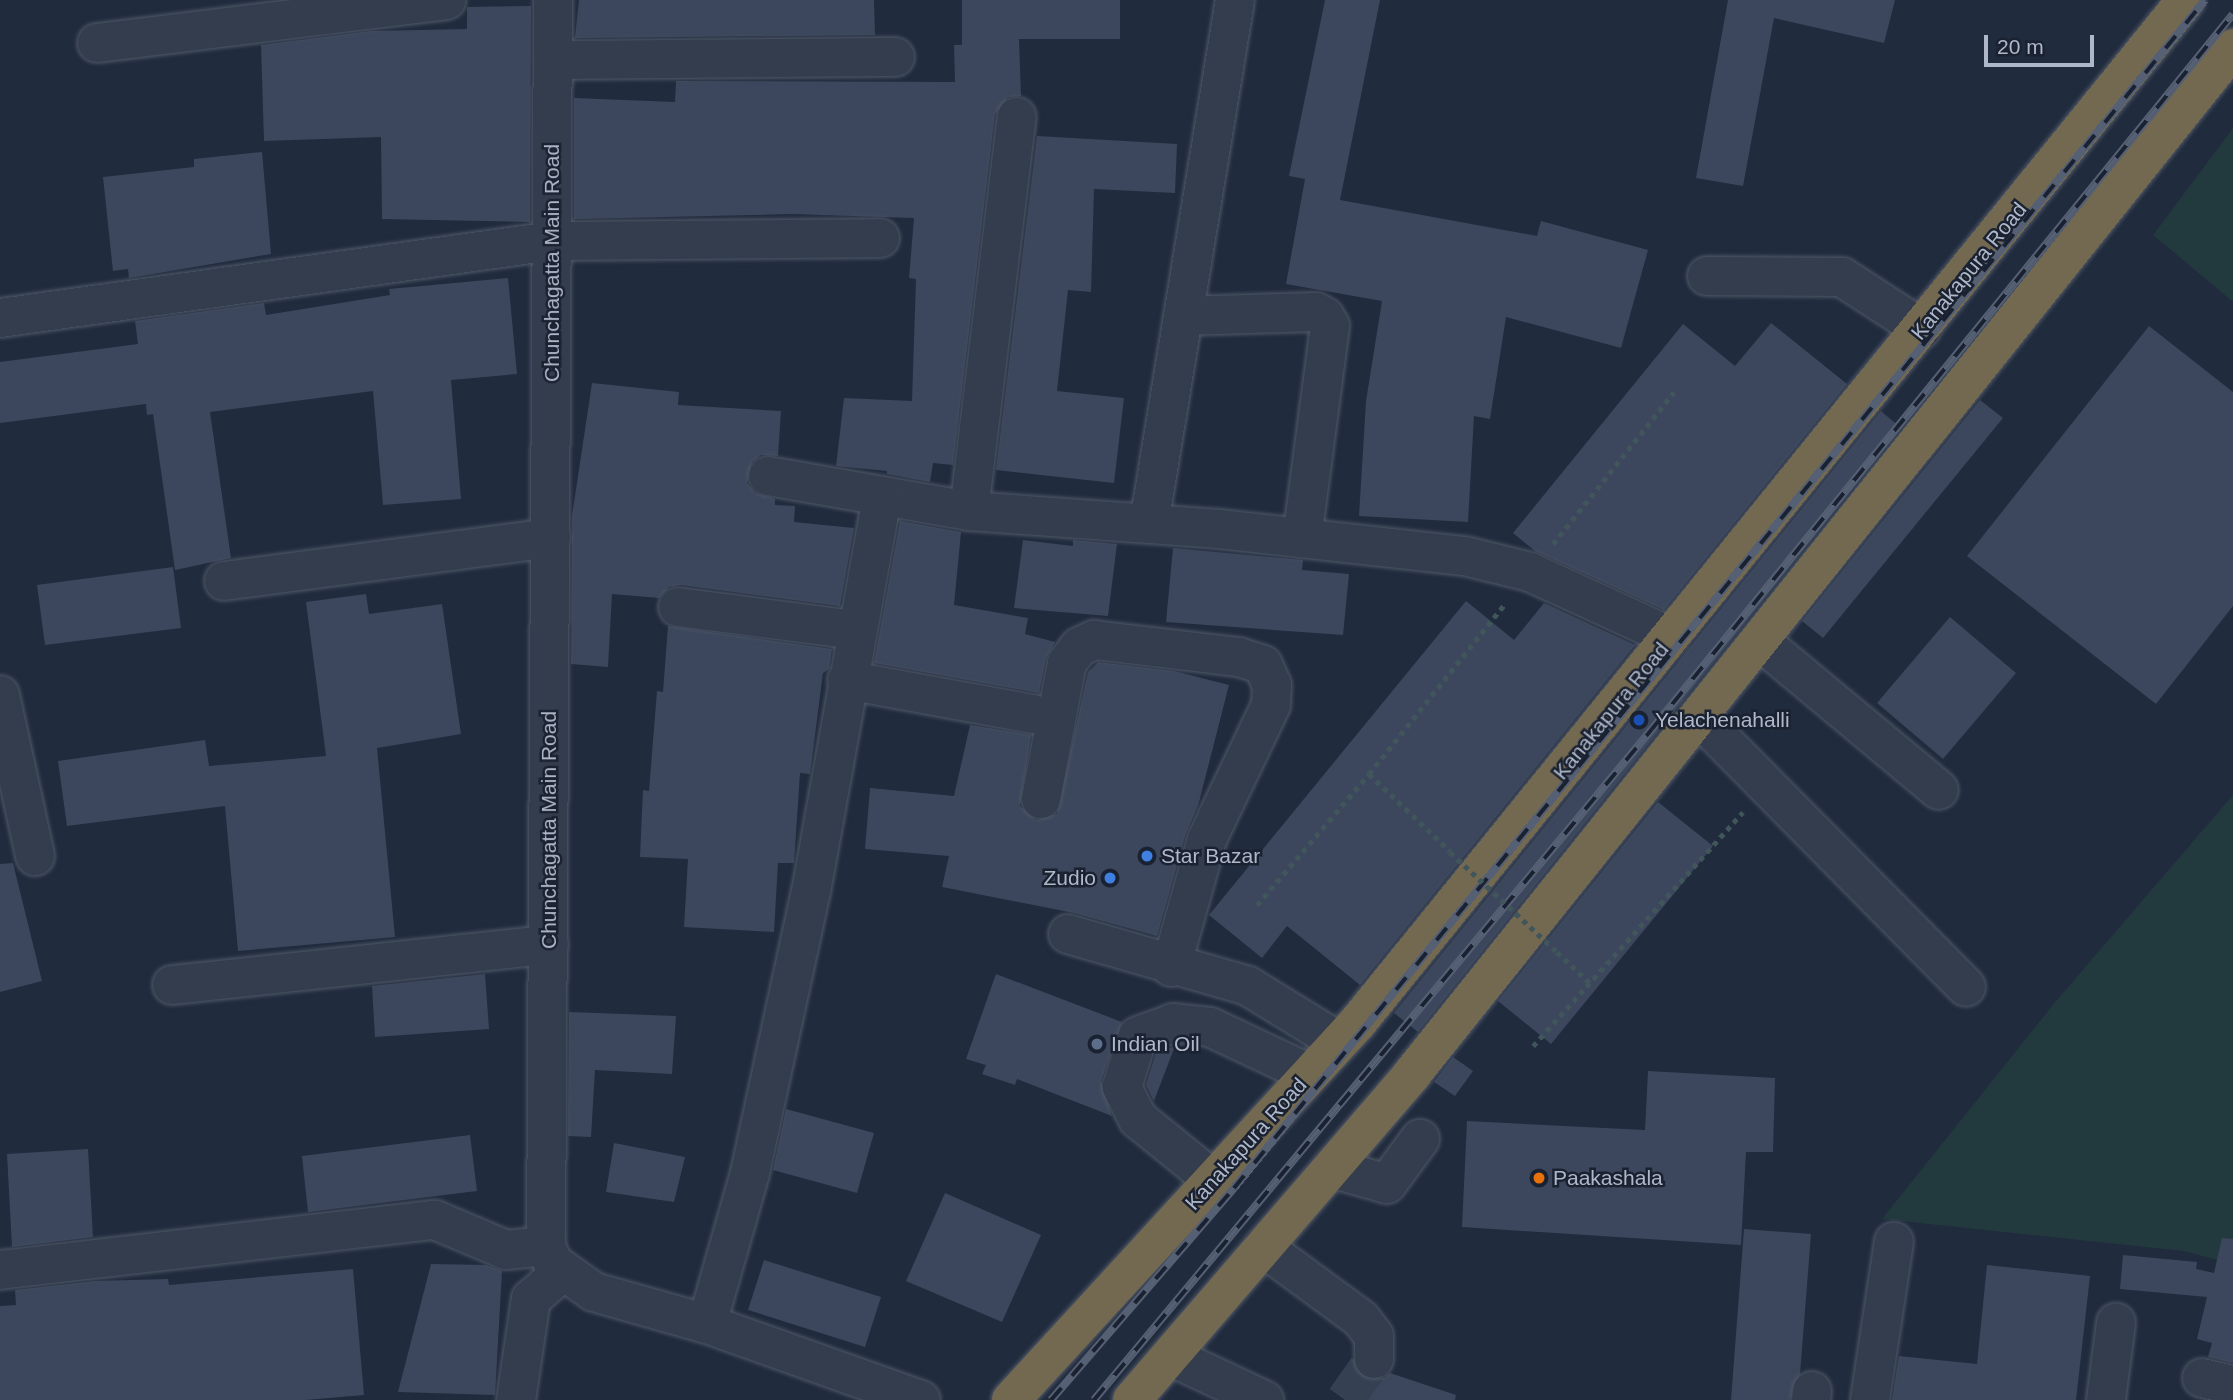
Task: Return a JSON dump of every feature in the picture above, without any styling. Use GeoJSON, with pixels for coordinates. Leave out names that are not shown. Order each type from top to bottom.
{"type":"FeatureCollection","features":[{"type":"Feature","properties":{"kind":"highway","name":"Kanakapura Road"},"geometry":{"type":"LineString","coordinates":[[1011,1400],[1339,1042],[1922,329],[2186,0]]}},
{"type":"Feature","properties":{"kind":"highway"},"geometry":{"type":"LineString","coordinates":[[1132,1400],[1331,1168],[1698,716],[2233,48]]}},
{"type":"Feature","properties":{"kind":"street"},"geometry":{"type":"LineString","coordinates":[[97,43],[446,0]]}},
{"type":"Feature","properties":{"kind":"street","name":"Chunchagatta Main Road"},"geometry":{"type":"LineString","coordinates":[[553,0],[549,945],[555,1259]]}},
{"type":"Feature","properties":{"kind":"street"},"geometry":{"type":"LineString","coordinates":[[1149,524],[1235,0]]}},
{"type":"Feature","properties":{"kind":"street"},"geometry":{"type":"LineString","coordinates":[[554,60],[895,57]]}},
{"type":"Feature","properties":{"kind":"street"},"geometry":{"type":"LineString","coordinates":[[969,511],[1017,117]]}},
{"type":"Feature","properties":{"kind":"street"},"geometry":{"type":"LineString","coordinates":[[0,318],[552,241],[880,239]]}},
{"type":"Feature","properties":{"kind":"street"},"geometry":{"type":"LineString","coordinates":[[1707,276],[1842,277],[1922,329]]}},
{"type":"Feature","properties":{"kind":"street"},"geometry":{"type":"LineString","coordinates":[[1183,316],[1316,312],[1325,317],[1330,326],[1302,538]]}},
{"type":"Feature","properties":{"kind":"street"},"geometry":{"type":"LineString","coordinates":[[768,476],[969,511],[1149,524],[1465,556],[1523,570],[1671,637]]}},
{"type":"Feature","properties":{"kind":"street"},"geometry":{"type":"LineString","coordinates":[[707,1324],[750,1173],[811,892],[881,496]]}},
{"type":"Feature","properties":{"kind":"street"},"geometry":{"type":"LineString","coordinates":[[224,581],[551,538]]}},
{"type":"Feature","properties":{"kind":"street"},"geometry":{"type":"LineString","coordinates":[[678,607],[856,630]]}},
{"type":"Feature","properties":{"kind":"street"},"geometry":{"type":"LineString","coordinates":[[1041,799],[1067,663],[1079,647],[1094,640],[1239,657],[1264,665],[1272,685],[1271,705],[1207,839],[1171,967]]}},
{"type":"Feature","properties":{"kind":"street"},"geometry":{"type":"LineString","coordinates":[[1759,640],[1939,790]]}},
{"type":"Feature","properties":{"kind":"street"},"geometry":{"type":"LineString","coordinates":[[847,680],[1033,715]]}},
{"type":"Feature","properties":{"kind":"street"},"geometry":{"type":"LineString","coordinates":[[0,695],[35,856]]}},
{"type":"Feature","properties":{"kind":"street"},"geometry":{"type":"LineString","coordinates":[[1698,716],[1966,986]]}},
{"type":"Feature","properties":{"kind":"street"},"geometry":{"type":"LineString","coordinates":[[1068,934],[1171,967],[1248,986],[1339,1042]]}},
{"type":"Feature","properties":{"kind":"street"},"geometry":{"type":"LineString","coordinates":[[172,985],[549,945]]}},
{"type":"Feature","properties":{"kind":"street"},"geometry":{"type":"LineString","coordinates":[[1213,1180],[1138,1119],[1122,1087],[1138,1035],[1173,1023],[1210,1027],[1310,1074]]}},
{"type":"Feature","properties":{"kind":"street"},"geometry":{"type":"LineString","coordinates":[[1331,1168],[1387,1184],[1420,1139]]}},
{"type":"Feature","properties":{"kind":"street"},"geometry":{"type":"LineString","coordinates":[[0,1270],[435,1220],[506,1250],[555,1259],[594,1292],[707,1324],[921,1400]]}},
{"type":"Feature","properties":{"kind":"street"},"geometry":{"type":"LineString","coordinates":[[1870,1400],[1894,1242]]}},
{"type":"Feature","properties":{"kind":"street"},"geometry":{"type":"LineString","coordinates":[[1264,1247],[1361,1319],[1374,1336],[1374,1359]]}},
{"type":"Feature","properties":{"kind":"street"},"geometry":{"type":"LineString","coordinates":[[516,1400],[531,1299],[555,1259]]}},
{"type":"Feature","properties":{"kind":"street"},"geometry":{"type":"LineString","coordinates":[[2106,1400],[2116,1323]]}},
{"type":"Feature","properties":{"kind":"street"},"geometry":{"type":"LineString","coordinates":[[1170,1356],[1264,1400]]}},
{"type":"Feature","properties":{"kind":"path"},"geometry":{"type":"LineString","coordinates":[[1257,905],[1369,774],[1590,983]]}},
{"type":"Feature","properties":{"kind":"path"},"geometry":{"type":"LineString","coordinates":[[1533,1046],[1767,785]]}},
{"type":"Feature","properties":{"kind":"green space"},"geometry":{"type":"Polygon","coordinates":[[[2233,128],[2233,302],[2153,235],[2233,128]]]}},
{"type":"Feature","properties":{"kind":"green space"},"geometry":{"type":"Polygon","coordinates":[[[2233,795],[2233,1264],[2183,1251],[1882,1219],[2056,1001],[2233,795]]]}},
{"type":"Feature","properties":{"kind":"building"},"geometry":{"type":"Polygon","coordinates":[[[579,0],[874,0],[875,35],[575,38],[579,0]]]}},
{"type":"Feature","properties":{"kind":"building"},"geometry":{"type":"Polygon","coordinates":[[[962,0],[1120,0],[1120,39],[1019,39],[1021,96],[1008,97],[995,114],[953,465],[933,463],[930,482],[887,474],[887,471],[836,466],[844,398],[912,401],[916,279],[909,278],[914,218],[792,214],[574,219],[574,98],[675,102],[676,81],[955,82],[954,45],[962,45],[962,0]]]}},
{"type":"Feature","properties":{"kind":"building"},"geometry":{"type":"Polygon","coordinates":[[[1325,0],[1380,0],[1340,200],[1537,236],[1541,221],[1648,250],[1621,348],[1506,317],[1490,419],[1474,416],[1468,522],[1359,516],[1366,401],[1382,301],[1286,284],[1305,179],[1289,176],[1325,0]]]}},
{"type":"Feature","properties":{"kind":"building"},"geometry":{"type":"Polygon","coordinates":[[[1728,0],[1895,0],[1884,43],[1774,18],[1743,186],[1696,178],[1728,0]]]}},
{"type":"Feature","properties":{"kind":"building"},"geometry":{"type":"Polygon","coordinates":[[[531,6],[530,222],[382,219],[381,137],[264,141],[261,45],[371,31],[467,29],[467,7],[531,6]]]}},
{"type":"Feature","properties":{"kind":"building"},"geometry":{"type":"Polygon","coordinates":[[[1037,136],[1177,144],[1175,193],[1094,189],[1091,292],[1068,290],[1057,391],[1124,398],[1114,483],[996,470],[1037,136]]]}},
{"type":"Feature","properties":{"kind":"building"},"geometry":{"type":"Polygon","coordinates":[[[262,152],[271,254],[129,278],[128,269],[113,271],[103,177],[194,167],[194,159],[262,152]]]}},
{"type":"Feature","properties":{"kind":"building"},"geometry":{"type":"Polygon","coordinates":[[[508,278],[517,374],[451,380],[461,499],[383,505],[373,391],[210,412],[231,558],[175,570],[153,414],[147,415],[146,404],[0,423],[0,362],[138,344],[135,321],[264,303],[266,315],[390,295],[389,289],[508,278]]]}},
{"type":"Feature","properties":{"kind":"building"},"geometry":{"type":"Polygon","coordinates":[[[1771,323],[1847,384],[1664,610],[1535,551],[1513,533],[1683,324],[1735,366],[1771,323]]]}},
{"type":"Feature","properties":{"kind":"building"},"geometry":{"type":"Polygon","coordinates":[[[2149,326],[2233,392],[2233,606],[2156,704],[1967,556],[2149,326]]]}},
{"type":"Feature","properties":{"kind":"building"},"geometry":{"type":"Polygon","coordinates":[[[592,383],[679,392],[678,405],[781,411],[778,456],[761,455],[752,462],[747,483],[755,493],[775,499],[775,505],[795,506],[794,522],[854,528],[840,606],[681,585],[669,587],[659,598],[612,594],[608,667],[571,664],[572,516],[592,383]]]}},
{"type":"Feature","properties":{"kind":"building"},"geometry":{"type":"Polygon","coordinates":[[[1980,400],[2003,418],[1823,638],[1802,621],[1980,400]]]}},
{"type":"Feature","properties":{"kind":"building"},"geometry":{"type":"Polygon","coordinates":[[[1881,411],[1901,428],[1418,1032],[1394,1013],[1881,411]]]}},
{"type":"Feature","properties":{"kind":"building"},"geometry":{"type":"Polygon","coordinates":[[[900,521],[961,532],[954,605],[1028,618],[1025,634],[1055,642],[1046,658],[1039,693],[874,663],[900,521]]]}},
{"type":"Feature","properties":{"kind":"building"},"geometry":{"type":"Polygon","coordinates":[[[1023,540],[1073,546],[1073,540],[1117,544],[1108,616],[1014,608],[1023,540]]]}},
{"type":"Feature","properties":{"kind":"building"},"geometry":{"type":"Polygon","coordinates":[[[1173,548],[1303,560],[1302,570],[1349,574],[1343,635],[1166,622],[1173,548]]]}},
{"type":"Feature","properties":{"kind":"building"},"geometry":{"type":"Polygon","coordinates":[[[173,567],[181,628],[45,645],[37,585],[173,567]]]}},
{"type":"Feature","properties":{"kind":"building"},"geometry":{"type":"Polygon","coordinates":[[[366,594],[369,614],[442,604],[461,734],[377,748],[395,937],[238,951],[225,806],[67,826],[58,761],[205,740],[209,766],[326,756],[306,602],[366,594]]]}},
{"type":"Feature","properties":{"kind":"building"},"geometry":{"type":"Polygon","coordinates":[[[1466,601],[1514,640],[1544,603],[1635,645],[1360,985],[1287,926],[1262,958],[1209,915],[1466,601]]]}},
{"type":"Feature","properties":{"kind":"building"},"geometry":{"type":"Polygon","coordinates":[[[1950,617],[2016,673],[1943,759],[1877,703],[1950,617]]]}},
{"type":"Feature","properties":{"kind":"building"},"geometry":{"type":"Polygon","coordinates":[[[668,626],[832,649],[829,669],[823,673],[810,774],[800,773],[794,863],[778,863],[774,932],[684,927],[688,859],[640,857],[643,790],[649,791],[657,691],[663,692],[668,626]]]}},
{"type":"Feature","properties":{"kind":"building"},"geometry":{"type":"Polygon","coordinates":[[[1098,662],[1174,671],[1229,685],[1198,806],[1186,833],[1157,936],[1074,913],[942,887],[949,856],[865,849],[870,788],[954,796],[970,725],[1031,735],[1020,806],[1036,820],[1057,814],[1088,672],[1098,662]]]}},
{"type":"Feature","properties":{"kind":"building"},"geometry":{"type":"Polygon","coordinates":[[[1658,802],[1713,846],[1551,1044],[1498,1001],[1658,802]]]}},
{"type":"Feature","properties":{"kind":"building"},"geometry":{"type":"Polygon","coordinates":[[[13,863],[42,981],[0,992],[0,864],[13,863]]]}},
{"type":"Feature","properties":{"kind":"building"},"geometry":{"type":"Polygon","coordinates":[[[485,974],[489,1029],[375,1037],[372,986],[485,974]]]}},
{"type":"Feature","properties":{"kind":"building"},"geometry":{"type":"Polygon","coordinates":[[[996,974],[1122,1022],[1101,1081],[1112,1116],[1017,1079],[1015,1085],[982,1074],[986,1065],[966,1059],[996,974]]]}},
{"type":"Feature","properties":{"kind":"building"},"geometry":{"type":"Polygon","coordinates":[[[569,1012],[676,1016],[672,1074],[595,1070],[591,1137],[568,1136],[569,1012]]]}},
{"type":"Feature","properties":{"kind":"building"},"geometry":{"type":"Polygon","coordinates":[[[1175,1046],[1154,1101],[1146,1085],[1156,1053],[1175,1046]]]}},
{"type":"Feature","properties":{"kind":"building"},"geometry":{"type":"Polygon","coordinates":[[[1453,1057],[1473,1071],[1455,1096],[1434,1082],[1453,1057]]]}},
{"type":"Feature","properties":{"kind":"building"},"geometry":{"type":"Polygon","coordinates":[[[1648,1071],[1775,1078],[1773,1152],[1746,1152],[1741,1245],[1462,1227],[1467,1121],[1645,1130],[1648,1071]]]}},
{"type":"Feature","properties":{"kind":"building"},"geometry":{"type":"Polygon","coordinates":[[[786,1109],[874,1133],[857,1193],[773,1170],[786,1109]]]}},
{"type":"Feature","properties":{"kind":"building"},"geometry":{"type":"Polygon","coordinates":[[[470,1135],[477,1191],[308,1212],[302,1156],[470,1135]]]}},
{"type":"Feature","properties":{"kind":"building"},"geometry":{"type":"Polygon","coordinates":[[[614,1143],[685,1157],[674,1202],[606,1192],[614,1143]]]}},
{"type":"Feature","properties":{"kind":"building"},"geometry":{"type":"Polygon","coordinates":[[[88,1149],[93,1237],[12,1247],[7,1154],[88,1149]]]}},
{"type":"Feature","properties":{"kind":"building"},"geometry":{"type":"Polygon","coordinates":[[[945,1193],[1041,1235],[1002,1322],[906,1281],[945,1193]]]}},
{"type":"Feature","properties":{"kind":"building"},"geometry":{"type":"Polygon","coordinates":[[[1744,1229],[1811,1234],[1800,1374],[1790,1400],[1731,1400],[1744,1229]]]}},
{"type":"Feature","properties":{"kind":"building"},"geometry":{"type":"Polygon","coordinates":[[[2222,1238],[2233,1239],[2233,1363],[2208,1357],[2212,1343],[2197,1339],[2207,1297],[2120,1289],[2123,1255],[2197,1262],[2196,1269],[2214,1273],[2222,1238]]]}},
{"type":"Feature","properties":{"kind":"building"},"geometry":{"type":"Polygon","coordinates":[[[764,1260],[881,1297],[865,1347],[748,1310],[764,1260]]]}},
{"type":"Feature","properties":{"kind":"building"},"geometry":{"type":"Polygon","coordinates":[[[431,1264],[486,1265],[502,1271],[495,1395],[398,1392],[431,1264]]]}},
{"type":"Feature","properties":{"kind":"building"},"geometry":{"type":"Polygon","coordinates":[[[1987,1265],[2090,1276],[2076,1400],[1892,1400],[1899,1356],[1977,1364],[1987,1265]]]}},
{"type":"Feature","properties":{"kind":"building"},"geometry":{"type":"Polygon","coordinates":[[[353,1269],[364,1395],[305,1400],[0,1400],[0,1306],[16,1305],[15,1290],[95,1281],[168,1279],[169,1285],[353,1269]]]}},
{"type":"Feature","properties":{"kind":"building"},"geometry":{"type":"Polygon","coordinates":[[[1390,1373],[1456,1395],[1455,1400],[1351,1400],[1368,1379],[1384,1378],[1390,1373]]]}},
{"type":"Feature","properties":{"kind":"tunnel"},"geometry":{"type":"LineString","coordinates":[[1345,1400],[1374,1359]]}},
{"type":"Feature","properties":{"kind":"railway"},"geometry":{"type":"LineString","coordinates":[[1051,1400],[1234,1188],[2205,0]]}},
{"type":"Feature","properties":{"kind":"railway"},"geometry":{"type":"LineString","coordinates":[[1094,1400],[1652,729],[2233,14]]}},
{"type":"Feature","properties":{"kind":"place","name":"Yelachenahalli"},"geometry":{"type":"Point","coordinates":[1639,720]}},
{"type":"Feature","properties":{"kind":"place","name":"Star Bazar"},"geometry":{"type":"Point","coordinates":[1147,856]}},
{"type":"Feature","properties":{"kind":"place","name":"Zudio"},"geometry":{"type":"Point","coordinates":[1110,878]}},
{"type":"Feature","properties":{"kind":"place","name":"Indian Oil"},"geometry":{"type":"Point","coordinates":[1097,1044]}},
{"type":"Feature","properties":{"kind":"place","name":"Paakashala"},"geometry":{"type":"Point","coordinates":[1539,1178]}}]}
